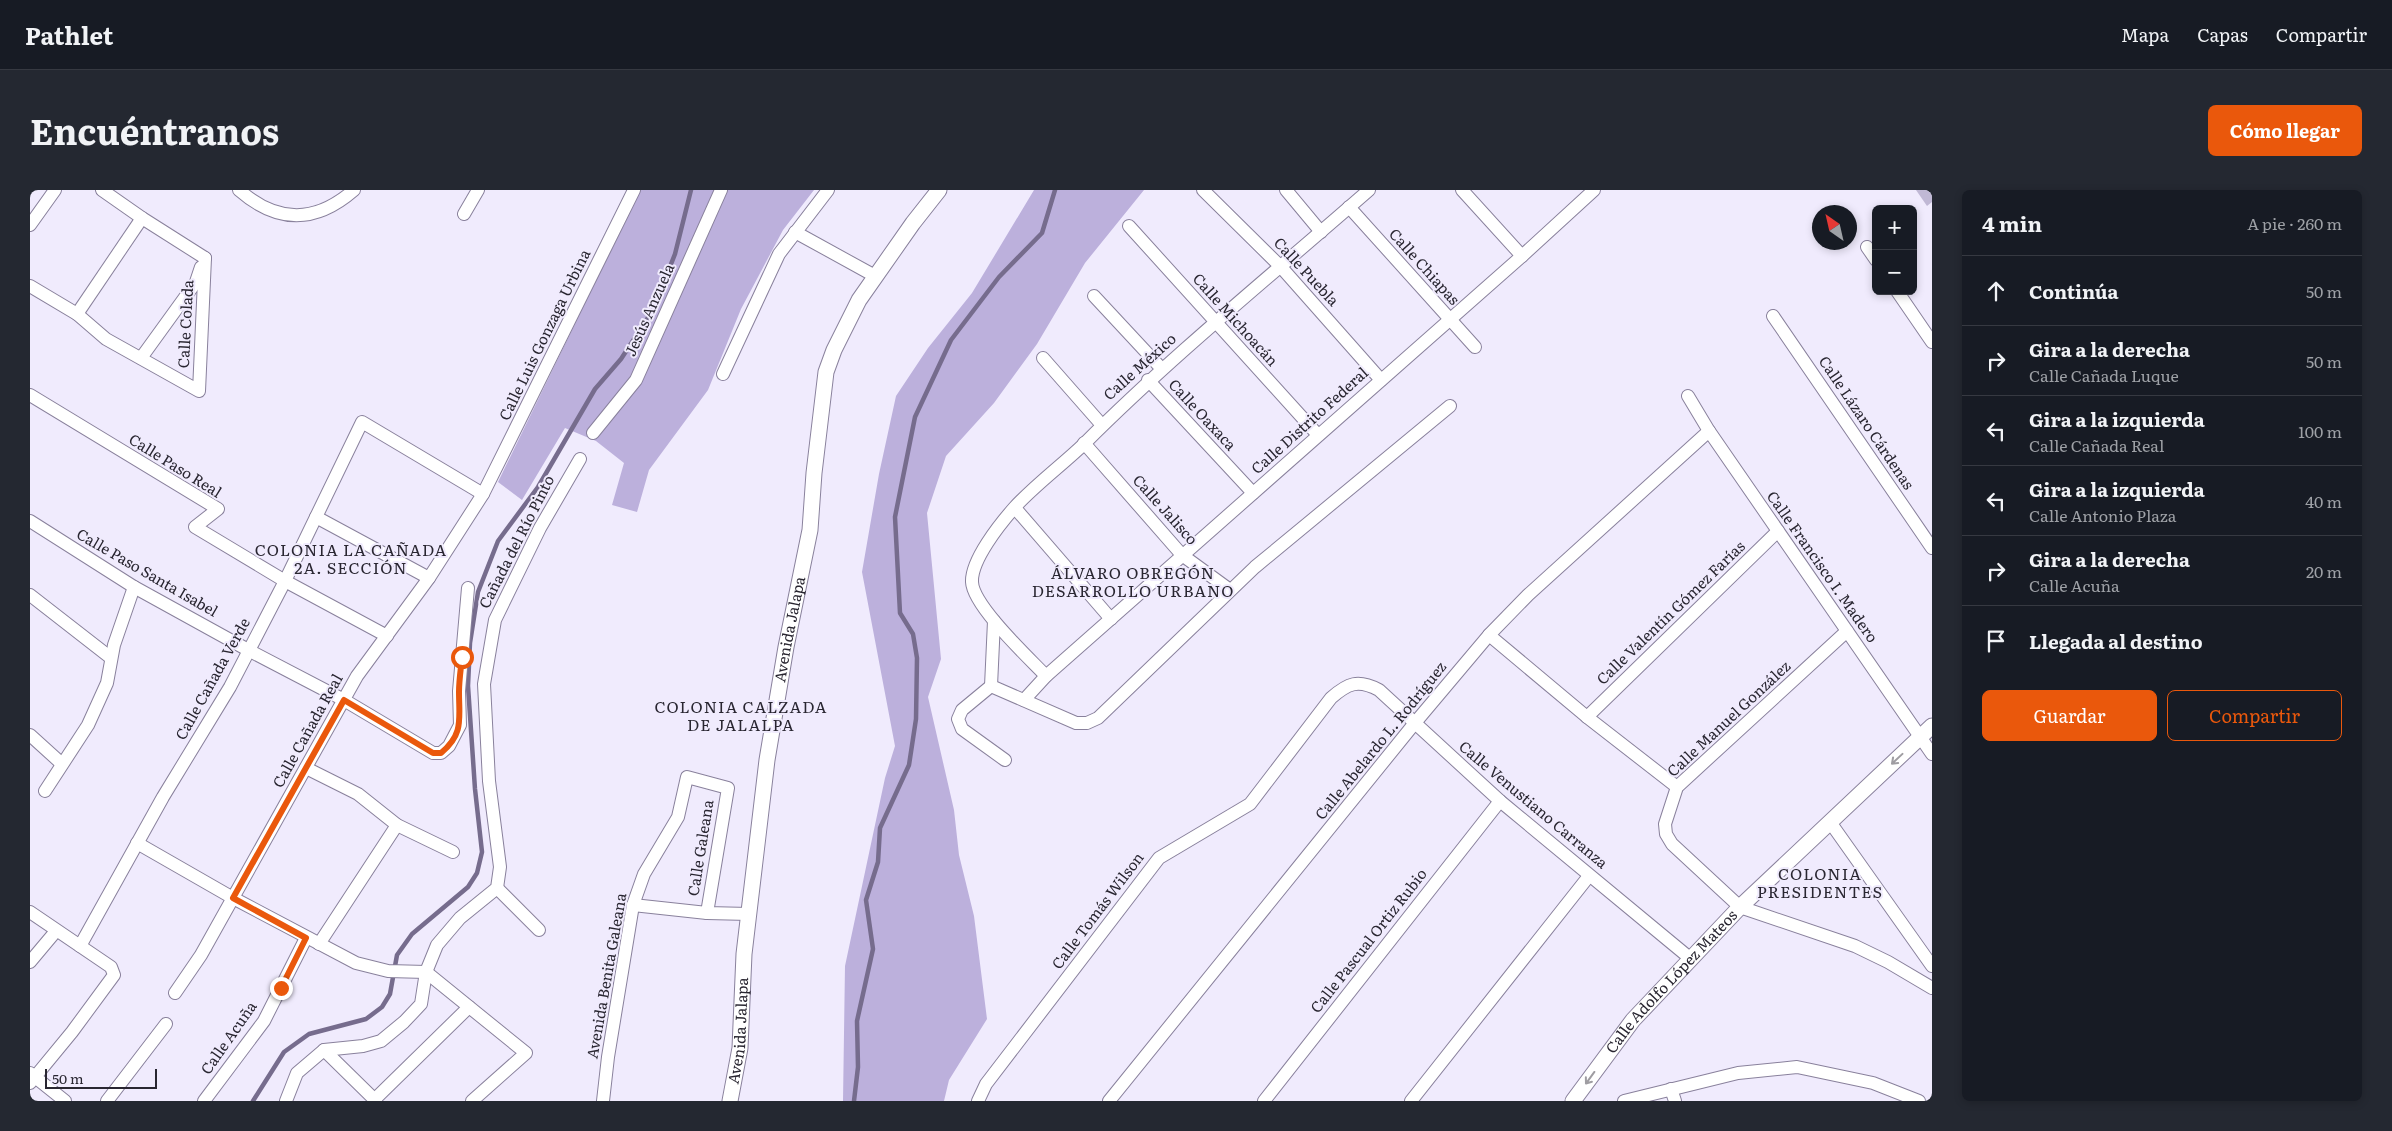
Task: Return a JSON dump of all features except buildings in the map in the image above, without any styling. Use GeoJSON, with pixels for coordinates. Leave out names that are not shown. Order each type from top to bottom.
{"type":"FeatureCollection","features":[{"type":"Feature","properties":{"kind":"street"},"geometry":{"type":"LineString","coordinates":[[30,224],[55,190]]}},
{"type":"Feature","properties":{"kind":"street"},"geometry":{"type":"LineString","coordinates":[[30,286],[77,314],[106,339],[141,358],[196,282],[205,258],[102,190]]}},
{"type":"Feature","properties":{"kind":"street"},"geometry":{"type":"LineString","coordinates":[[239,190],[252,202],[273,212],[297,216],[319,213],[338,204],[354,190]]}},
{"type":"Feature","properties":{"kind":"street"},"geometry":{"type":"LineString","coordinates":[[464,214],[478,190]]}},
{"type":"Feature","properties":{"kind":"street","name":"Calle Luis Gonzaga Urbina"},"geometry":{"type":"LineString","coordinates":[[483,494],[634,190]]}},
{"type":"Feature","properties":{"kind":"street","name":"Jesús Anzuela"},"geometry":{"type":"LineString","coordinates":[[593,433],[636,380],[722,190]]}},
{"type":"Feature","properties":{"kind":"street"},"geometry":{"type":"LineString","coordinates":[[723,374],[779,254],[828,190]]}},
{"type":"Feature","properties":{"kind":"street","name":"Avenida Jalapa"},"geometry":{"type":"LineString","coordinates":[[730,1101],[740,1048],[743,966],[770,741],[811,524],[814,473],[826,372],[844,327],[875,276],[939,190]]}},
{"type":"Feature","properties":{"kind":"street","name":"Calle Puebla"},"geometry":{"type":"LineString","coordinates":[[1203,190],[1281,267],[1381,380]]}},
{"type":"Feature","properties":{"kind":"street"},"geometry":{"type":"LineString","coordinates":[[1286,190],[1321,232]]}},
{"type":"Feature","properties":{"kind":"street","name":"Calle México"},"geometry":{"type":"LineString","coordinates":[[994,621],[976,596],[972,583],[974,567],[982,551],[1014,508],[1161,368],[1281,267],[1368,190]]}},
{"type":"Feature","properties":{"kind":"street"},"geometry":{"type":"LineString","coordinates":[[1462,190],[1522,256]]}},
{"type":"Feature","properties":{"kind":"street","name":"Calle Distrito Federal"},"geometry":{"type":"LineString","coordinates":[[1024,700],[1046,676],[1522,256],[1586,193]]}},
{"type":"Feature","properties":{"kind":"street","name":"Calle Chiapas"},"geometry":{"type":"LineString","coordinates":[[1349,207],[1475,347]]}},
{"type":"Feature","properties":{"kind":"street"},"geometry":{"type":"LineString","coordinates":[[77,314],[142,218]]}},
{"type":"Feature","properties":{"kind":"street","name":"Calle Michoacán"},"geometry":{"type":"LineString","coordinates":[[1129,226],[1318,435]]}},
{"type":"Feature","properties":{"kind":"street"},"geometry":{"type":"LineString","coordinates":[[795,232],[875,276]]}},
{"type":"Feature","properties":{"kind":"street"},"geometry":{"type":"LineString","coordinates":[[1867,247],[1872,254]]}},
{"type":"Feature","properties":{"kind":"street","name":"Calle Colada"},"geometry":{"type":"LineString","coordinates":[[141,358],[199,391],[205,258]]}},
{"type":"Feature","properties":{"kind":"street"},"geometry":{"type":"LineString","coordinates":[[1900,295],[1932,342]]}},
{"type":"Feature","properties":{"kind":"street","name":"Calle Oaxaca"},"geometry":{"type":"LineString","coordinates":[[1094,296],[1161,368]]}},
{"type":"Feature","properties":{"kind":"street","name":"Calle Lázaro Cárdenas"},"geometry":{"type":"LineString","coordinates":[[1774,316],[1932,548]]}},
{"type":"Feature","properties":{"kind":"street"},"geometry":{"type":"LineString","coordinates":[[1043,358],[1101,424]]}},
{"type":"Feature","properties":{"kind":"street","name":"Calle Oaxaca"},"geometry":{"type":"LineString","coordinates":[[1148,380],[1253,494]]}},
{"type":"Feature","properties":{"kind":"street","name":"Calle Paso Real"},"geometry":{"type":"LineString","coordinates":[[30,395],[218,509],[195,527],[285,582]]}},
{"type":"Feature","properties":{"kind":"street","name":"Calle Francisco I. Madero"},"geometry":{"type":"LineString","coordinates":[[1688,396],[1709,431],[1932,754]]}},
{"type":"Feature","properties":{"kind":"street"},"geometry":{"type":"LineString","coordinates":[[991,686],[1076,723],[1087,723],[1098,718],[1255,567],[1450,406]]}},
{"type":"Feature","properties":{"kind":"street","name":"Calle Cañada Verde"},"geometry":{"type":"LineString","coordinates":[[80,946],[137,843],[250,651],[362,422],[483,494]]}},
{"type":"Feature","properties":{"kind":"street","name":"Calle Abelardo L. Rodríguez"},"geometry":{"type":"LineString","coordinates":[[1109,1101],[1414,724],[1489,635],[1528,595],[1709,431]]}},
{"type":"Feature","properties":{"kind":"street","name":"Calle Jalisco"},"geometry":{"type":"LineString","coordinates":[[1084,443],[1182,555],[1230,590]]}},
{"type":"Feature","properties":{"kind":"street","name":"Cañada del Río Pinto"},"geometry":{"type":"LineString","coordinates":[[497,888],[500,867],[490,782],[484,684],[494,620],[540,528],[580,459]]}},
{"type":"Feature","properties":{"kind":"street","name":"Calle Cañada Real"},"geometry":{"type":"LineString","coordinates":[[175,993],[201,955],[357,676],[429,578],[483,494]]}},
{"type":"Feature","properties":{"kind":"street"},"geometry":{"type":"LineString","coordinates":[[1014,508],[1111,619]]}},
{"type":"Feature","properties":{"kind":"street"},"geometry":{"type":"LineString","coordinates":[[316,517],[429,578]]}},
{"type":"Feature","properties":{"kind":"street","name":"Calle Paso Santa Isabel"},"geometry":{"type":"LineString","coordinates":[[30,522],[134,587],[344,700],[433,753],[441,753],[449,746],[460,725],[459,691],[468,588]]}},
{"type":"Feature","properties":{"kind":"street","name":"Calle Valentín Gómez Farías"},"geometry":{"type":"LineString","coordinates":[[1587,718],[1778,531]]}},
{"type":"Feature","properties":{"kind":"street"},"geometry":{"type":"LineString","coordinates":[[285,582],[387,636]]}},
{"type":"Feature","properties":{"kind":"street"},"geometry":{"type":"LineString","coordinates":[[45,791],[88,726],[107,683],[114,645],[134,587]]}},
{"type":"Feature","properties":{"kind":"street"},"geometry":{"type":"LineString","coordinates":[[34,598],[112,658]]}},
{"type":"Feature","properties":{"kind":"street"},"geometry":{"type":"LineString","coordinates":[[994,621],[1046,676]]}},
{"type":"Feature","properties":{"kind":"street"},"geometry":{"type":"LineString","coordinates":[[994,621],[991,686],[962,710],[958,719],[962,729],[1005,760]]}},
{"type":"Feature","properties":{"kind":"street","name":"Calle Manuel González"},"geometry":{"type":"LineString","coordinates":[[1740,908],[1672,844],[1666,834],[1666,824],[1678,787],[1847,631]]}},
{"type":"Feature","properties":{"kind":"street"},"geometry":{"type":"LineString","coordinates":[[1489,635],[1587,718],[1678,787]]}},
{"type":"Feature","properties":{"kind":"street","name":"Calle Venustiano Carranza"},"geometry":{"type":"LineString","coordinates":[[1352,684],[1366,683],[1379,690],[1500,801],[1691,959]]}},
{"type":"Feature","properties":{"kind":"street","name":"Calle Tomás Wilson"},"geometry":{"type":"LineString","coordinates":[[978,1101],[986,1084],[1159,858],[1250,804],[1331,698],[1341,689],[1352,684]]}},
{"type":"Feature","properties":{"kind":"street","name":"Calle Adolfo López Mateos"},"geometry":{"type":"LineString","coordinates":[[1573,1101],[1633,1020],[1691,959],[1740,908],[1932,726]]}},
{"type":"Feature","properties":{"kind":"street"},"geometry":{"type":"LineString","coordinates":[[30,735],[62,764]]}},
{"type":"Feature","properties":{"kind":"street"},"geometry":{"type":"LineString","coordinates":[[306,768],[358,794],[397,825],[453,852]]}},
{"type":"Feature","properties":{"kind":"street","name":"Avenida Benita Galeana"},"geometry":{"type":"LineString","coordinates":[[603,1101],[633,905],[644,874],[678,817],[687,778],[728,788]]}},
{"type":"Feature","properties":{"kind":"street","name":"Calle Galeana"},"geometry":{"type":"LineString","coordinates":[[707,913],[728,788]]}},
{"type":"Feature","properties":{"kind":"street","name":"Calle Pascual Ortiz Rubio"},"geometry":{"type":"LineString","coordinates":[[1264,1101],[1500,801]]}},
{"type":"Feature","properties":{"kind":"street"},"geometry":{"type":"LineString","coordinates":[[1830,822],[1932,966]]}},
{"type":"Feature","properties":{"kind":"street"},"geometry":{"type":"LineString","coordinates":[[319,944],[397,825]]}},
{"type":"Feature","properties":{"kind":"street"},"geometry":{"type":"LineString","coordinates":[[137,843],[233,898],[356,963],[388,971],[425,972],[526,1053],[472,1101]]}},
{"type":"Feature","properties":{"kind":"street"},"geometry":{"type":"LineString","coordinates":[[1411,1101],[1590,876]]}},
{"type":"Feature","properties":{"kind":"street"},"geometry":{"type":"LineString","coordinates":[[289,1099],[297,1073],[324,1050],[363,1046],[381,1041],[421,1004],[425,972],[437,945],[460,918],[497,888],[539,930]]}},
{"type":"Feature","properties":{"kind":"street"},"geometry":{"type":"LineString","coordinates":[[633,905],[707,913],[749,914]]}},
{"type":"Feature","properties":{"kind":"street"},"geometry":{"type":"LineString","coordinates":[[1740,908],[1855,946],[1888,962],[1932,988]]}},
{"type":"Feature","properties":{"kind":"street"},"geometry":{"type":"LineString","coordinates":[[30,912],[111,967],[114,974],[111,982],[32,1078],[65,1101]]}},
{"type":"Feature","properties":{"kind":"street"},"geometry":{"type":"LineString","coordinates":[[30,962],[56,931]]}},
{"type":"Feature","properties":{"kind":"street","name":"Calle Acuña"},"geometry":{"type":"LineString","coordinates":[[204,1101],[264,1021],[306,938]]}},
{"type":"Feature","properties":{"kind":"street"},"geometry":{"type":"LineString","coordinates":[[324,1050],[375,1100],[469,1007]]}},
{"type":"Feature","properties":{"kind":"street"},"geometry":{"type":"LineString","coordinates":[[107,1101],[166,1024]]}},
{"type":"Feature","properties":{"kind":"street"},"geometry":{"type":"LineString","coordinates":[[1624,1101],[1673,1095],[1738,1073],[1797,1067],[1873,1084],[1919,1101]]}},
{"type":"Feature","properties":{"kind":"shaded area"},"geometry":{"type":"Polygon","coordinates":[[[640,190],[814,190],[783,230],[741,309],[708,390],[649,470],[637,512],[612,505],[624,463],[596,441],[565,428],[522,500],[498,482],[640,190]]]}},
{"type":"Feature","properties":{"kind":"shaded area"},"geometry":{"type":"Polygon","coordinates":[[[1034,190],[1144,190],[1085,263],[1037,344],[994,403],[946,456],[927,513],[941,659],[928,697],[954,810],[959,855],[974,916],[987,1019],[949,1080],[944,1101],[843,1101],[845,966],[885,778],[895,746],[862,572],[879,474],[896,396],[928,348],[972,293],[1034,190]]]}},
{"type":"Feature","properties":{"kind":"shaded area"},"geometry":{"type":"Polygon","coordinates":[[[1916,190],[1932,190],[1932,202],[1927,206],[1916,190]]]}},
{"type":"Feature","properties":{"kind":"waterway"},"geometry":{"type":"LineString","coordinates":[[253,1101],[284,1052],[309,1034],[366,1019],[382,1007],[390,994],[397,955],[412,934],[468,887],[477,873],[482,852],[475,789],[468,686],[470,643],[478,592],[498,541],[538,487],[595,389],[621,359],[653,310],[675,254],[691,190]]}},
{"type":"Feature","properties":{"kind":"waterway"},"geometry":{"type":"LineString","coordinates":[[854,1101],[858,1067],[857,1021],[873,949],[866,900],[878,862],[880,828],[909,765],[916,719],[917,658],[913,634],[900,613],[895,517],[915,417],[951,340],[999,277],[1042,233],[1055,190]]}},
{"type":"Feature","properties":{"kind":"district","name":"COLONIA LA CAÑADA 2A. SECCIÓN"},"geometry":{"type":"Point","coordinates":[351,559]}},
{"type":"Feature","properties":{"kind":"district","name":"ÁLVARO OBREGÓN DESARROLLO URBANO"},"geometry":{"type":"Point","coordinates":[1133,582]}},
{"type":"Feature","properties":{"kind":"district","name":"COLONIA CALZADA DE JALALPA"},"geometry":{"type":"Point","coordinates":[741,716]}},
{"type":"Feature","properties":{"kind":"district","name":"COLONIA PRESIDENTES"},"geometry":{"type":"Point","coordinates":[1820,883]}},
{"type":"Feature","properties":{"kind":"route"},"geometry":{"type":"LineString","coordinates":[[281,988],[306,938],[233,898],[344,700],[433,753],[441,753],[456,736],[460,725],[459,691],[462,657]]}}]}
